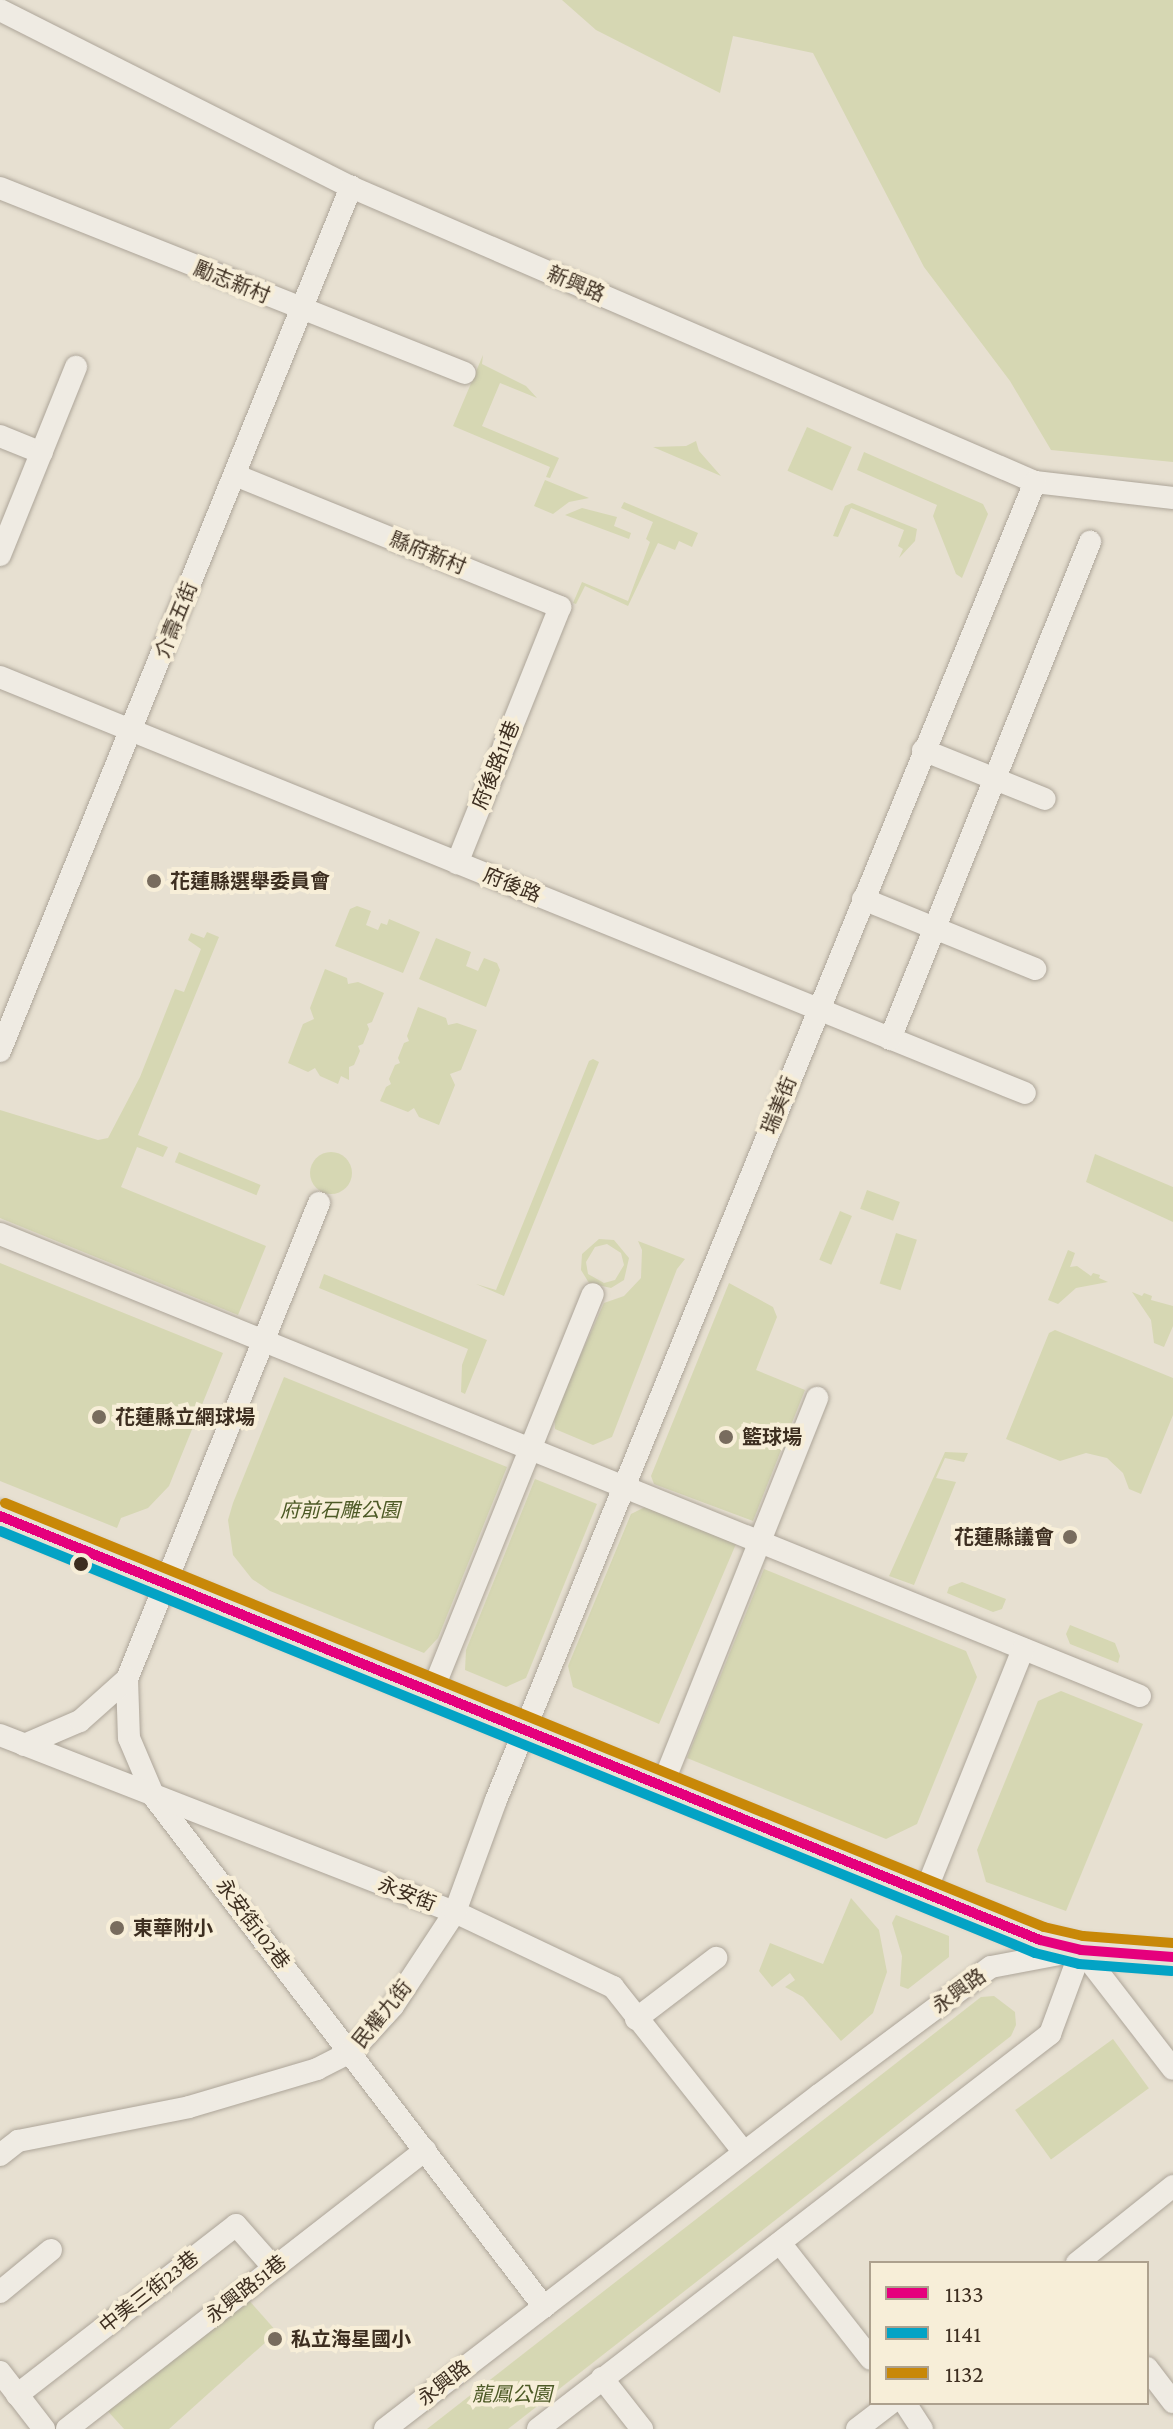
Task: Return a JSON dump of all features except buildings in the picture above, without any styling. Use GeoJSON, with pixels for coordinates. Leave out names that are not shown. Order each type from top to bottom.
{"type":"FeatureCollection","features":[{"type":"Feature","properties":{"kind":"main road"},"geometry":{"type":"LineString","coordinates":[[0,1516],[1040,1940],[1081,1950],[1173,1957]]}},
{"type":"Feature","properties":{"kind":"street","name":"新興路"},"geometry":{"type":"LineString","coordinates":[[1,14],[351,187],[1035,482],[1173,498]]}},
{"type":"Feature","properties":{"kind":"street","name":"介壽五街"},"geometry":{"type":"LineString","coordinates":[[0,1051],[351,187]]}},
{"type":"Feature","properties":{"kind":"street","name":"勵志新村"},"geometry":{"type":"LineString","coordinates":[[0,188],[465,373]]}},
{"type":"Feature","properties":{"kind":"street"},"geometry":{"type":"LineString","coordinates":[[0,555],[76,367]]}},
{"type":"Feature","properties":{"kind":"street"},"geometry":{"type":"LineString","coordinates":[[0,436],[42,453]]}},
{"type":"Feature","properties":{"kind":"street","name":"縣府新村"},"geometry":{"type":"LineString","coordinates":[[235,475],[560,607],[535,667]]}},
{"type":"Feature","properties":{"kind":"street","name":"瑞美街"},"geometry":{"type":"LineString","coordinates":[[526,1730],[923,750],[1035,482]]}},
{"type":"Feature","properties":{"kind":"street"},"geometry":{"type":"LineString","coordinates":[[890,1039],[937,930],[1090,542]]}},
{"type":"Feature","properties":{"kind":"street","name":"府後路11巷"},"geometry":{"type":"LineString","coordinates":[[457,863],[535,667]]}},
{"type":"Feature","properties":{"kind":"street","name":"府後路"},"geometry":{"type":"LineString","coordinates":[[0,677],[1025,1093]]}},
{"type":"Feature","properties":{"kind":"street"},"geometry":{"type":"LineString","coordinates":[[923,750],[1045,799]]}},
{"type":"Feature","properties":{"kind":"street"},"geometry":{"type":"LineString","coordinates":[[863,899],[1035,969]]}},
{"type":"Feature","properties":{"kind":"street"},"geometry":{"type":"LineString","coordinates":[[24,1745],[80,1721],[127,1679],[319,1203]]}},
{"type":"Feature","properties":{"kind":"street"},"geometry":{"type":"LineString","coordinates":[[0,1234],[1140,1696]]}},
{"type":"Feature","properties":{"kind":"street"},"geometry":{"type":"LineString","coordinates":[[432,1692],[593,1294]]}},
{"type":"Feature","properties":{"kind":"street"},"geometry":{"type":"LineString","coordinates":[[662,1786],[817,1398]]}},
{"type":"Feature","properties":{"kind":"street"},"geometry":{"type":"LineString","coordinates":[[925,1893],[1023,1649]]}},
{"type":"Feature","properties":{"kind":"street","name":"永安街102巷"},"geometry":{"type":"LineString","coordinates":[[127,1679],[129,1738],[154,1797],[351,2052]]}},
{"type":"Feature","properties":{"kind":"street","name":"民權九街"},"geometry":{"type":"LineString","coordinates":[[0,2155],[18,2141],[202,2103],[317,2069],[351,2052],[393,2006],[455,1912],[526,1730]]}},
{"type":"Feature","properties":{"kind":"street","name":"永安街"},"geometry":{"type":"LineString","coordinates":[[0,1735],[455,1912],[613,1987],[744,2152]]}},
{"type":"Feature","properties":{"kind":"street"},"geometry":{"type":"LineString","coordinates":[[1081,1950],[1173,2069]]}},
{"type":"Feature","properties":{"kind":"street"},"geometry":{"type":"LineString","coordinates":[[538,2429],[1050,2034],[1081,1950]]}},
{"type":"Feature","properties":{"kind":"street","name":"永興路"},"geometry":{"type":"LineString","coordinates":[[385,2429],[744,2152],[991,1967],[1081,1950]]}},
{"type":"Feature","properties":{"kind":"street"},"geometry":{"type":"LineString","coordinates":[[636,2019],[716,1958]]}},
{"type":"Feature","properties":{"kind":"street"},"geometry":{"type":"LineString","coordinates":[[351,2052],[544,2307]]}},
{"type":"Feature","properties":{"kind":"street","name":"永興路51巷"},"geometry":{"type":"LineString","coordinates":[[67,2429],[425,2150]]}},
{"type":"Feature","properties":{"kind":"street"},"geometry":{"type":"LineString","coordinates":[[1079,2261],[1173,2186]]}},
{"type":"Feature","properties":{"kind":"street","name":"中美三街23巷"},"geometry":{"type":"LineString","coordinates":[[17,2395],[236,2225],[274,2268]]}},
{"type":"Feature","properties":{"kind":"street"},"geometry":{"type":"LineString","coordinates":[[780,2243],[869,2356]]}},
{"type":"Feature","properties":{"kind":"street"},"geometry":{"type":"LineString","coordinates":[[0,2292],[51,2250]]}},
{"type":"Feature","properties":{"kind":"street"},"geometry":{"type":"LineString","coordinates":[[1149,2371],[1173,2402]]}},
{"type":"Feature","properties":{"kind":"street"},"geometry":{"type":"LineString","coordinates":[[0,2372],[44,2429]]}},
{"type":"Feature","properties":{"kind":"street"},"geometry":{"type":"LineString","coordinates":[[602,2378],[642,2429]]}},
{"type":"Feature","properties":{"kind":"street"},"geometry":{"type":"LineString","coordinates":[[857,2429],[888,2405]]}},
{"type":"Feature","properties":{"kind":"street"},"geometry":{"type":"LineString","coordinates":[[906,2405],[922,2429]]}},
{"type":"Feature","properties":{"kind":"green space"},"geometry":{"type":"Polygon","coordinates":[[[562,0],[1173,0],[1173,462],[1051,450],[1010,381],[924,267],[813,53],[733,36],[720,93],[596,30],[562,0]]]}},
{"type":"Feature","properties":{"kind":"green space"},"geometry":{"type":"Polygon","coordinates":[[[483,355],[482,364],[526,386],[537,398],[500,383],[482,426],[559,458],[550,478],[546,477],[550,467],[453,426],[483,355]]]}},
{"type":"Feature","properties":{"kind":"green space"},"geometry":{"type":"Polygon","coordinates":[[[807,427],[852,447],[832,491],[787,471],[807,427]]]}},
{"type":"Feature","properties":{"kind":"green space"},"geometry":{"type":"Polygon","coordinates":[[[696,441],[699,451],[721,476],[653,447],[686,446],[696,441]]]}},
{"type":"Feature","properties":{"kind":"green space"},"geometry":{"type":"Polygon","coordinates":[[[864,452],[983,504],[988,514],[962,578],[956,574],[933,516],[937,505],[857,470],[864,452]]]}},
{"type":"Feature","properties":{"kind":"green space"},"geometry":{"type":"Polygon","coordinates":[[[545,480],[589,498],[569,502],[553,514],[534,506],[545,480]]]}},
{"type":"Feature","properties":{"kind":"green space"},"geometry":{"type":"Polygon","coordinates":[[[624,502],[698,533],[692,547],[679,541],[675,550],[658,543],[628,606],[585,586],[576,604],[573,603],[582,582],[628,601],[650,542],[646,539],[653,522],[621,508],[624,502]]]}},
{"type":"Feature","properties":{"kind":"green space"},"geometry":{"type":"Polygon","coordinates":[[[852,503],[917,529],[915,541],[899,558],[903,549],[898,546],[904,530],[851,508],[838,537],[833,536],[845,506],[852,503]]]}},
{"type":"Feature","properties":{"kind":"green space"},"geometry":{"type":"Polygon","coordinates":[[[582,508],[617,517],[614,526],[631,533],[629,539],[565,515],[582,508]]]}},
{"type":"Feature","properties":{"kind":"green space"},"geometry":{"type":"Polygon","coordinates":[[[357,906],[371,911],[366,925],[378,930],[381,923],[387,925],[389,919],[420,932],[403,973],[335,946],[350,909],[357,906]]]}},
{"type":"Feature","properties":{"kind":"green space"},"geometry":{"type":"Polygon","coordinates":[[[207,932],[219,937],[138,1135],[168,1147],[163,1157],[137,1147],[121,1187],[266,1246],[238,1315],[0,1218],[0,1110],[98,1140],[108,1138],[140,1077],[175,989],[184,992],[201,949],[188,940],[191,933],[204,938],[207,932]]]}},
{"type":"Feature","properties":{"kind":"green space"},"geometry":{"type":"Polygon","coordinates":[[[436,938],[471,952],[466,966],[478,971],[484,958],[497,963],[500,970],[486,1007],[419,979],[436,938]]]}},
{"type":"Feature","properties":{"kind":"green space"},"geometry":{"type":"Polygon","coordinates":[[[325,969],[347,978],[348,984],[358,982],[384,993],[372,1022],[367,1024],[369,1029],[363,1044],[358,1046],[360,1051],[354,1065],[349,1067],[349,1080],[341,1076],[338,1084],[320,1076],[315,1068],[308,1072],[288,1063],[303,1024],[314,1019],[310,1008],[325,969]]]}},
{"type":"Feature","properties":{"kind":"green space"},"geometry":{"type":"Polygon","coordinates":[[[418,1007],[446,1018],[448,1025],[457,1023],[477,1030],[461,1070],[450,1074],[455,1085],[439,1125],[419,1117],[414,1108],[408,1112],[380,1101],[386,1087],[391,1084],[389,1079],[395,1065],[400,1063],[398,1058],[404,1043],[409,1041],[407,1036],[418,1007]]]}},
{"type":"Feature","properties":{"kind":"green space"},"geometry":{"type":"Polygon","coordinates":[[[589,1061],[599,1062],[504,1296],[476,1284],[496,1290],[589,1061]]]}},
{"type":"Feature","properties":{"kind":"green space"},"geometry":{"type":"Polygon","coordinates":[[[179,1152],[261,1185],[256,1195],[175,1162],[179,1152]]]}},
{"type":"Feature","properties":{"kind":"green space"},"geometry":{"type":"Polygon","coordinates":[[[331,1152],[346,1158],[352,1173],[346,1188],[331,1194],[316,1188],[310,1173],[316,1158],[331,1152]]]}},
{"type":"Feature","properties":{"kind":"green space"},"geometry":{"type":"Polygon","coordinates":[[[1095,1154],[1173,1187],[1173,1222],[1086,1182],[1095,1154]]]}},
{"type":"Feature","properties":{"kind":"green space"},"geometry":{"type":"Polygon","coordinates":[[[867,1190],[900,1202],[893,1221],[860,1209],[867,1190]]]}},
{"type":"Feature","properties":{"kind":"green space"},"geometry":{"type":"Polygon","coordinates":[[[840,1211],[852,1216],[831,1265],[819,1260],[840,1211]]]}},
{"type":"Feature","properties":{"kind":"green space"},"geometry":{"type":"Polygon","coordinates":[[[896,1233],[917,1240],[901,1290],[880,1283],[896,1233]]]}},
{"type":"Feature","properties":{"kind":"green space"},"geometry":{"type":"Polygon","coordinates":[[[599,1239],[614,1240],[629,1258],[624,1280],[611,1288],[589,1283],[581,1270],[582,1254],[599,1239]],[[607,1244],[595,1247],[586,1262],[588,1274],[604,1283],[615,1280],[624,1265],[621,1253],[607,1244]]]}},
{"type":"Feature","properties":{"kind":"green space"},"geometry":{"type":"Polygon","coordinates":[[[638,1241],[685,1259],[677,1269],[612,1437],[593,1445],[555,1429],[554,1414],[604,1303],[624,1296],[641,1278],[642,1250],[638,1241]]]}},
{"type":"Feature","properties":{"kind":"green space"},"geometry":{"type":"Polygon","coordinates":[[[1068,1250],[1075,1253],[1070,1267],[1077,1266],[1091,1276],[1093,1273],[1100,1275],[1099,1278],[1108,1282],[1076,1288],[1058,1304],[1048,1300],[1068,1250]]]}},
{"type":"Feature","properties":{"kind":"green space","name":"花蓮縣立網球場"},"geometry":{"type":"Polygon","coordinates":[[[0,1263],[223,1353],[169,1486],[148,1508],[121,1518],[117,1528],[0,1481],[0,1263]]]}},
{"type":"Feature","properties":{"kind":"green space"},"geometry":{"type":"Polygon","coordinates":[[[324,1274],[487,1340],[465,1394],[461,1392],[462,1365],[468,1349],[319,1288],[324,1274]]]}},
{"type":"Feature","properties":{"kind":"green space"},"geometry":{"type":"Polygon","coordinates":[[[729,1283],[773,1307],[777,1317],[756,1370],[805,1390],[753,1521],[654,1484],[651,1476],[729,1283]]]}},
{"type":"Feature","properties":{"kind":"green space"},"geometry":{"type":"Polygon","coordinates":[[[1132,1292],[1142,1296],[1144,1293],[1152,1296],[1151,1300],[1173,1306],[1173,1326],[1164,1347],[1154,1343],[1151,1320],[1132,1292]]]}},
{"type":"Feature","properties":{"kind":"green space"},"geometry":{"type":"Polygon","coordinates":[[[1055,1330],[1173,1378],[1173,1415],[1141,1494],[1129,1489],[1123,1473],[1107,1458],[1086,1453],[1060,1461],[1006,1439],[1049,1333],[1055,1330]]]}},
{"type":"Feature","properties":{"kind":"green space","name":"府前石雕公園"},"geometry":{"type":"Polygon","coordinates":[[[284,1377],[507,1467],[438,1638],[424,1653],[270,1591],[252,1579],[233,1555],[228,1520],[284,1377]]]}},
{"type":"Feature","properties":{"kind":"green space"},"geometry":{"type":"Polygon","coordinates":[[[945,1452],[968,1453],[964,1462],[945,1458],[936,1478],[956,1482],[914,1585],[889,1576],[945,1452]]]}},
{"type":"Feature","properties":{"kind":"green space"},"geometry":{"type":"Polygon","coordinates":[[[535,1479],[597,1504],[526,1678],[506,1687],[465,1670],[466,1650],[535,1479]]]}},
{"type":"Feature","properties":{"kind":"green space"},"geometry":{"type":"Polygon","coordinates":[[[647,1506],[736,1544],[659,1724],[573,1687],[568,1666],[631,1514],[647,1506]]]}},
{"type":"Feature","properties":{"kind":"green space"},"geometry":{"type":"Polygon","coordinates":[[[764,1569],[966,1651],[977,1677],[917,1824],[886,1839],[687,1758],[764,1569]]]}},
{"type":"Feature","properties":{"kind":"green space"},"geometry":{"type":"Polygon","coordinates":[[[962,1582],[1006,1599],[1002,1609],[993,1612],[947,1593],[949,1587],[962,1582]]]}},
{"type":"Feature","properties":{"kind":"green space"},"geometry":{"type":"Polygon","coordinates":[[[1070,1625],[1115,1643],[1120,1656],[1118,1663],[1070,1644],[1066,1634],[1070,1625]]]}},
{"type":"Feature","properties":{"kind":"green space"},"geometry":{"type":"Polygon","coordinates":[[[1061,1691],[1143,1724],[1066,1911],[986,1882],[977,1850],[1038,1701],[1061,1691]]]}},
{"type":"Feature","properties":{"kind":"green space"},"geometry":{"type":"Polygon","coordinates":[[[851,1898],[879,1930],[887,1972],[873,2013],[841,2041],[803,1997],[785,1987],[795,1980],[790,1973],[772,1987],[759,1971],[770,1943],[823,1964],[851,1898]]]}},
{"type":"Feature","properties":{"kind":"green space"},"geometry":{"type":"Polygon","coordinates":[[[896,1915],[949,1936],[949,1957],[908,1989],[900,1986],[902,1956],[892,1923],[896,1915]]]}},
{"type":"Feature","properties":{"kind":"green space","name":"龍鳳公園"},"geometry":{"type":"Polygon","coordinates":[[[994,1996],[1015,2012],[1016,2025],[1011,2036],[508,2429],[427,2429],[981,1997],[994,1996]]]}},
{"type":"Feature","properties":{"kind":"green space"},"geometry":{"type":"Polygon","coordinates":[[[1113,2039],[1149,2088],[1051,2159],[1015,2110],[1113,2039]]]}},
{"type":"Feature","properties":{"kind":"green space"},"geometry":{"type":"Polygon","coordinates":[[[238,2288],[277,2332],[169,2429],[124,2429],[105,2408],[238,2288]]]}},
{"type":"Feature","properties":{"kind":"transit line","name":"1132"},"geometry":{"type":"LineString","coordinates":[[5,1503],[1044,1927],[1083,1936],[1173,1943]]}},
{"type":"Feature","properties":{"kind":"transit line","name":"1133"},"geometry":{"type":"LineString","coordinates":[[0,1516],[1040,1940],[1081,1950],[1173,1957]]}},
{"type":"Feature","properties":{"kind":"transit line","name":"1141"},"geometry":{"type":"LineString","coordinates":[[0,1531],[1035,1953],[1079,1964],[1172,1971]]}},
{"type":"Feature","properties":{"kind":"place","name":"花蓮縣選舉委員會"},"geometry":{"type":"Point","coordinates":[154,881]}},
{"type":"Feature","properties":{"kind":"place","name":"花蓮縣立網球場"},"geometry":{"type":"Point","coordinates":[99,1417]}},
{"type":"Feature","properties":{"kind":"place","name":"籃球場"},"geometry":{"type":"Point","coordinates":[726,1437]}},
{"type":"Feature","properties":{"kind":"place","name":"花蓮縣議會"},"geometry":{"type":"Point","coordinates":[1070,1537]}},
{"type":"Feature","properties":{"kind":"place","name":"東華附小"},"geometry":{"type":"Point","coordinates":[117,1928]}},
{"type":"Feature","properties":{"kind":"place","name":"私立海星國小"},"geometry":{"type":"Point","coordinates":[275,2339]}}]}
